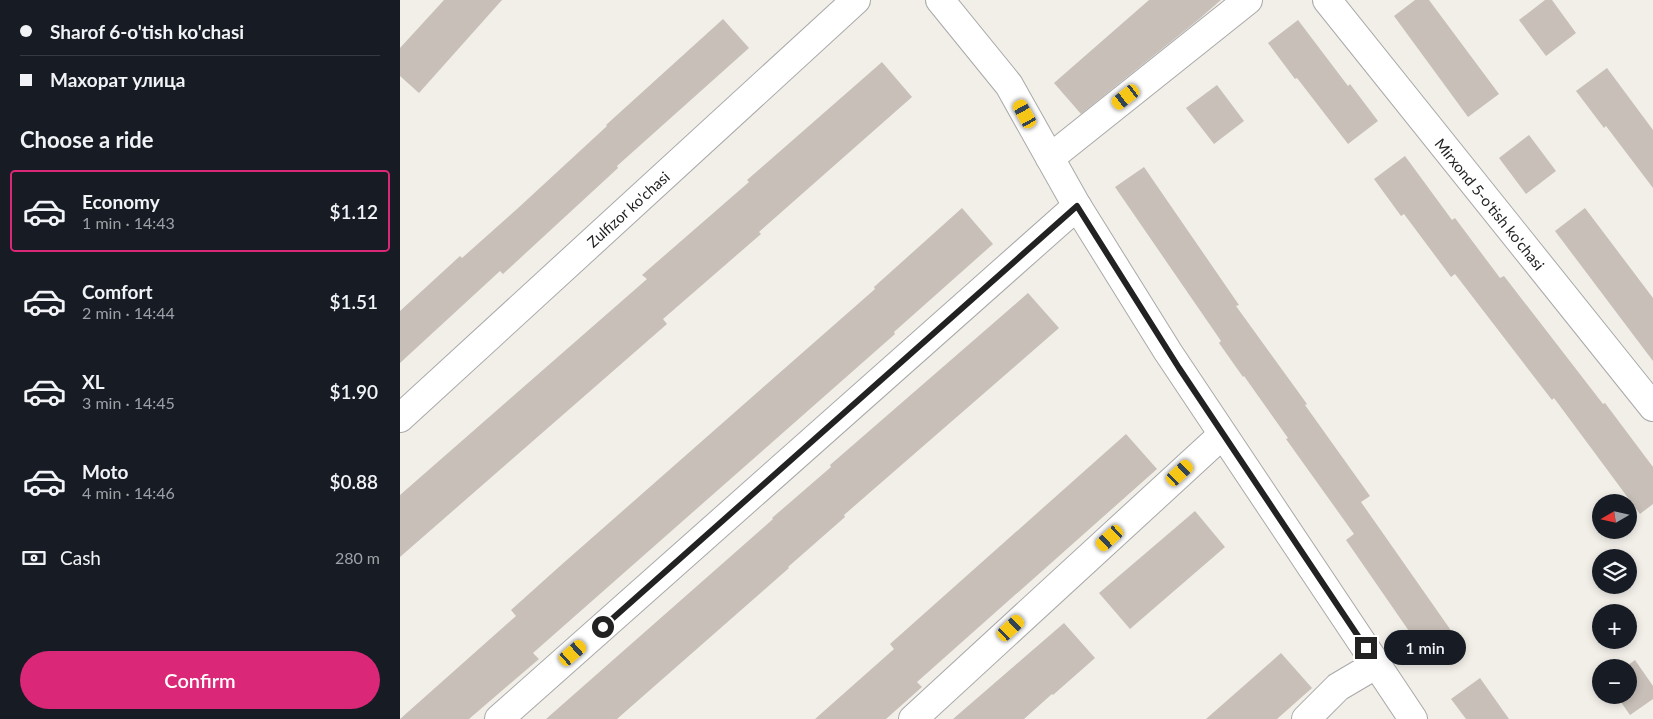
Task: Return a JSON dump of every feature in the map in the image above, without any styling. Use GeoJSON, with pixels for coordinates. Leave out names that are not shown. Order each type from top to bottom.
{"type":"FeatureCollection","features":[{"type":"Feature","properties":{"kind":"street","name":"Zulfizor ko'chasi"},"geometry":{"type":"LineString","coordinates":[[400,418],[856,0]]}},
{"type":"Feature","properties":{"kind":"street"},"geometry":{"type":"LineString","coordinates":[[940,0],[1009,85],[1077,206],[1168,352],[1413,719]]}},
{"type":"Feature","properties":{"kind":"street"},"geometry":{"type":"LineString","coordinates":[[1050,158],[1248,0]]}},
{"type":"Feature","properties":{"kind":"street","name":"Mirxond 5-o'tish ko'chasi"},"geometry":{"type":"LineString","coordinates":[[1327,0],[1653,407]]}},
{"type":"Feature","properties":{"kind":"street"},"geometry":{"type":"LineString","coordinates":[[499,719],[1077,206]]}},
{"type":"Feature","properties":{"kind":"street"},"geometry":{"type":"LineString","coordinates":[[913,719],[1222,435]]}},
{"type":"Feature","properties":{"kind":"street"},"geometry":{"type":"LineString","coordinates":[[1306,719],[1338,686],[1377,664]]}},
{"type":"Feature","properties":{"kind":"building"},"geometry":{"type":"Polygon","coordinates":[[[444,0],[502,0],[419,93],[400,76],[400,48],[444,0]]]}},
{"type":"Feature","properties":{"kind":"building"},"geometry":{"type":"Polygon","coordinates":[[[1149,0],[1221,0],[1081,114],[1054,83],[1149,0]]]}},
{"type":"Feature","properties":{"kind":"building"},"geometry":{"type":"Polygon","coordinates":[[[1415,0],[1429,0],[1499,94],[1468,117],[1394,16],[1415,0]]]}},
{"type":"Feature","properties":{"kind":"building"},"geometry":{"type":"Polygon","coordinates":[[[1545,0],[1552,0],[1576,33],[1546,56],[1519,20],[1545,0]]]}},
{"type":"Feature","properties":{"kind":"building"},"geometry":{"type":"Polygon","coordinates":[[[723,19],[749,48],[617,166],[618,168],[503,274],[500,271],[400,363],[400,311],[460,256],[462,258],[517,209],[723,19]]]}},
{"type":"Feature","properties":{"kind":"building"},"geometry":{"type":"Polygon","coordinates":[[[1298,20],[1348,86],[1350,84],[1378,121],[1348,144],[1268,43],[1298,20]]]}},
{"type":"Feature","properties":{"kind":"building"},"geometry":{"type":"Polygon","coordinates":[[[882,62],[912,97],[759,232],[761,234],[663,319],[667,324],[400,557],[400,495],[647,279],[642,275],[882,62]]]}},
{"type":"Feature","properties":{"kind":"building"},"geometry":{"type":"Polygon","coordinates":[[[1607,68],[1653,130],[1653,188],[1606,126],[1604,128],[1576,91],[1607,68]]]}},
{"type":"Feature","properties":{"kind":"building"},"geometry":{"type":"Polygon","coordinates":[[[1217,85],[1244,121],[1214,144],[1186,108],[1217,85]]]}},
{"type":"Feature","properties":{"kind":"building"},"geometry":{"type":"Polygon","coordinates":[[[1529,135],[1556,171],[1526,194],[1499,158],[1529,135]]]}},
{"type":"Feature","properties":{"kind":"building"},"geometry":{"type":"Polygon","coordinates":[[[1405,156],[1452,220],[1455,218],[1500,278],[1504,276],[1603,404],[1605,403],[1653,467],[1653,504],[1640,514],[1638,511],[1638,494],[1625,494],[1554,398],[1552,400],[1455,274],[1451,277],[1404,214],[1401,216],[1374,179],[1405,156]]]}},
{"type":"Feature","properties":{"kind":"building"},"geometry":{"type":"Polygon","coordinates":[[[1144,167],[1239,305],[1236,306],[1307,404],[1305,405],[1370,496],[1361,502],[1457,639],[1429,660],[1346,540],[1354,534],[1286,439],[1288,438],[1219,343],[1221,341],[1115,187],[1144,167]]]}},
{"type":"Feature","properties":{"kind":"building"},"geometry":{"type":"Polygon","coordinates":[[[962,208],[993,244],[894,332],[895,334],[533,653],[539,659],[469,719],[400,719],[516,616],[511,610],[875,289],[874,287],[962,208]]]}},
{"type":"Feature","properties":{"kind":"building"},"geometry":{"type":"Polygon","coordinates":[[[1585,208],[1653,298],[1653,361],[1555,231],[1585,208]]]}},
{"type":"Feature","properties":{"kind":"building"},"geometry":{"type":"Polygon","coordinates":[[[1028,293],[1059,328],[844,515],[845,517],[789,568],[617,719],[546,719],[773,519],[831,467],[830,465],[1028,293]]]}},
{"type":"Feature","properties":{"kind":"building"},"geometry":{"type":"Polygon","coordinates":[[[1126,434],[1157,469],[917,682],[922,687],[886,719],[815,719],[894,649],[890,644],[1126,434]]]}},
{"type":"Feature","properties":{"kind":"building"},"geometry":{"type":"Polygon","coordinates":[[[1195,511],[1225,547],[1130,629],[1099,593],[1195,511]]]}},
{"type":"Feature","properties":{"kind":"building"},"geometry":{"type":"Polygon","coordinates":[[[1064,623],[1095,658],[1053,695],[1024,719],[953,719],[1064,623]]]}},
{"type":"Feature","properties":{"kind":"building"},"geometry":{"type":"Polygon","coordinates":[[[1281,653],[1312,688],[1277,719],[1206,719],[1281,653]]]}},
{"type":"Feature","properties":{"kind":"building"},"geometry":{"type":"Polygon","coordinates":[[[1637,663],[1653,686],[1653,699],[1630,715],[1622,704],[1637,704],[1637,663]]]}},
{"type":"Feature","properties":{"kind":"building"},"geometry":{"type":"Polygon","coordinates":[[[1480,678],[1509,719],[1466,719],[1451,699],[1480,678]]]}},
{"type":"Feature","properties":{"kind":"route"},"geometry":{"type":"LineString","coordinates":[[603,627],[1077,206],[1222,435],[1366,648]]}}]}
